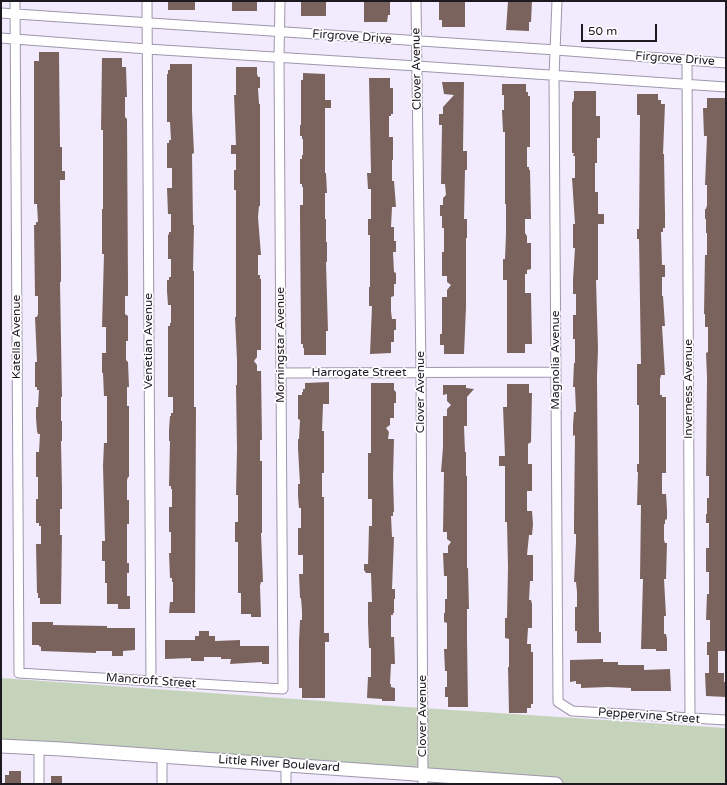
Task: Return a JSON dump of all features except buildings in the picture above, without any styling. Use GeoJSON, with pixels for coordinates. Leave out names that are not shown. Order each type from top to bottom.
{"type":"FeatureCollection","features":[{"type":"Feature","properties":{"kind":"street","name":"Katella Avenue"},"geometry":{"type":"LineString","coordinates":[[15,1],[19,673]]}},
{"type":"Feature","properties":{"kind":"street","name":"Venetian Avenue"},"geometry":{"type":"LineString","coordinates":[[147,1],[150,681]]}},
{"type":"Feature","properties":{"kind":"street","name":"Morningstar Avenue"},"geometry":{"type":"LineString","coordinates":[[280,1],[279,58],[283,689]]}},
{"type":"Feature","properties":{"kind":"street","name":"Clover Avenue"},"geometry":{"type":"LineString","coordinates":[[416,1],[421,372],[423,779]]}},
{"type":"Feature","properties":{"kind":"street","name":"Magnolia Avenue"},"geometry":{"type":"LineString","coordinates":[[557,1],[554,76],[558,702],[572,711]]}},
{"type":"Feature","properties":{"kind":"street","name":"Firgrove Drive"},"geometry":{"type":"LineString","coordinates":[[1,13],[416,42],[556,50],[726,63]]}},
{"type":"Feature","properties":{"kind":"street","name":"Firgrove Drive"},"geometry":{"type":"LineString","coordinates":[[1,38],[726,88]]}},
{"type":"Feature","properties":{"kind":"street","name":"Inverness Avenue"},"geometry":{"type":"LineString","coordinates":[[687,60],[690,718]]}},
{"type":"Feature","properties":{"kind":"street","name":"Harrogate Street"},"geometry":{"type":"LineString","coordinates":[[281,373],[556,372]]}},
{"type":"Feature","properties":{"kind":"street","name":"Mancroft Street"},"geometry":{"type":"LineString","coordinates":[[19,673],[283,689]]}},
{"type":"Feature","properties":{"kind":"street","name":"Peppervine Street"},"geometry":{"type":"LineString","coordinates":[[572,711],[726,720]]}},
{"type":"Feature","properties":{"kind":"street","name":"Little River Boulevard"},"geometry":{"type":"LineString","coordinates":[[1,746],[286,765],[423,779],[556,784]]}},
{"type":"Feature","properties":{"kind":"street"},"geometry":{"type":"LineString","coordinates":[[39,748],[39,784]]}},
{"type":"Feature","properties":{"kind":"street"},"geometry":{"type":"LineString","coordinates":[[162,756],[162,784]]}},
{"type":"Feature","properties":{"kind":"street"},"geometry":{"type":"LineString","coordinates":[[286,765],[286,784]]}},
{"type":"Feature","properties":{"kind":"green space"},"geometry":{"type":"Polygon","coordinates":[[[1,678],[726,728],[726,784],[556,784],[1,746],[1,678]]]}}]}
